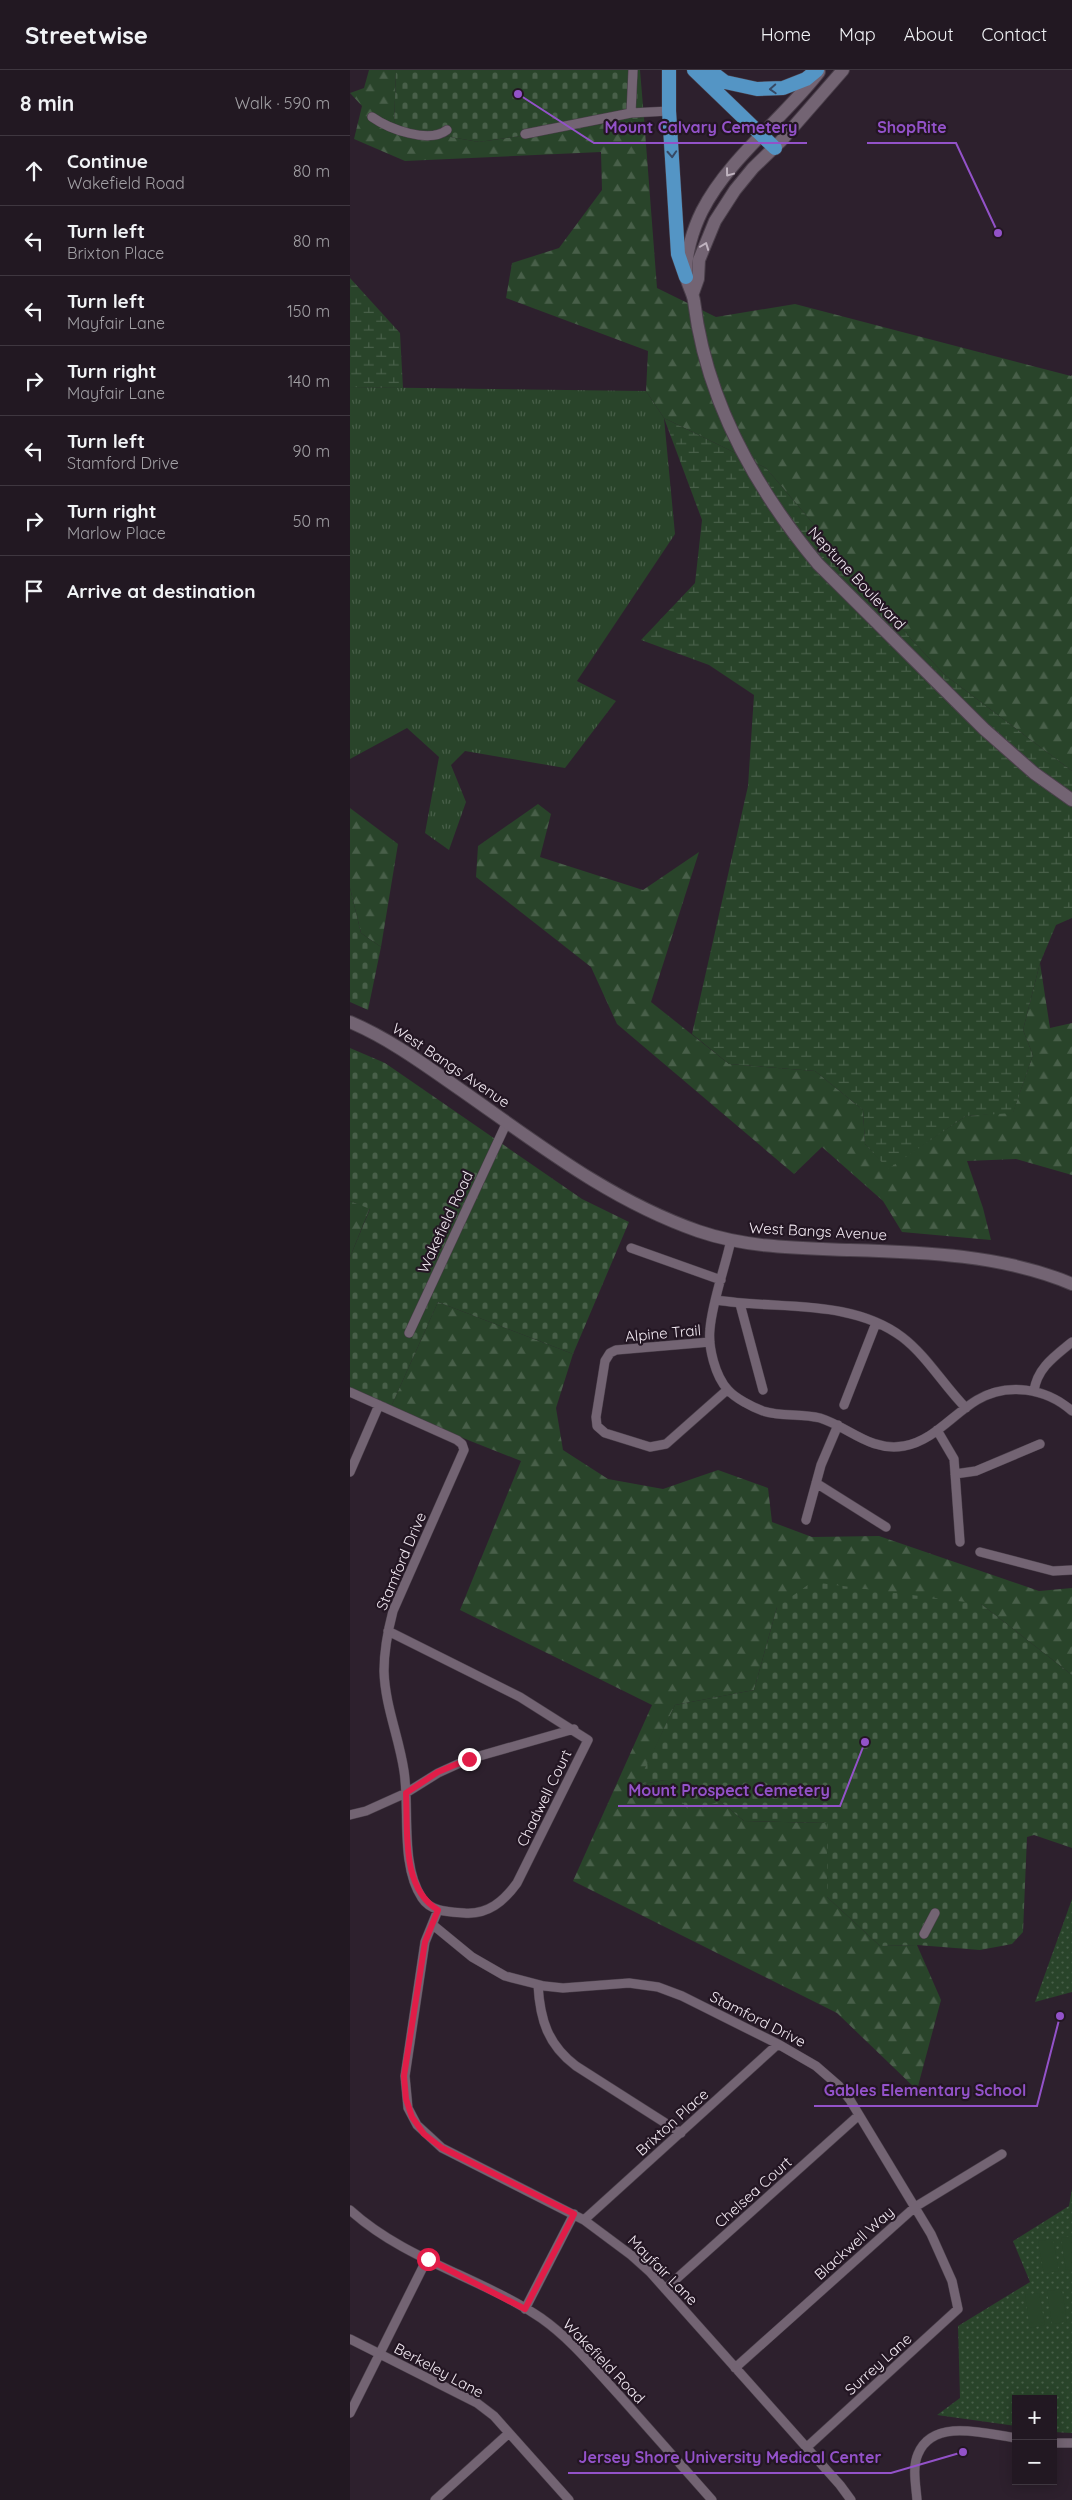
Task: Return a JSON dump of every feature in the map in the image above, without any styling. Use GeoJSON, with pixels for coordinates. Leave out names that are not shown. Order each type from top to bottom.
{"type":"FeatureCollection","features":[{"type":"Feature","properties":{"kind":"main road"},"geometry":{"type":"LineString","coordinates":[[669,70],[669,111],[678,254],[686,278]]}},
{"type":"Feature","properties":{"kind":"main road"},"geometry":{"type":"LineString","coordinates":[[694,70],[775,148]]}},
{"type":"Feature","properties":{"kind":"main road"},"geometry":{"type":"LineString","coordinates":[[709,70],[725,82],[758,90],[784,88],[806,79],[819,70]]}},
{"type":"Feature","properties":{"kind":"street"},"geometry":{"type":"LineString","coordinates":[[632,113],[634,70]]}},
{"type":"Feature","properties":{"kind":"street"},"geometry":{"type":"LineString","coordinates":[[686,278],[690,242],[702,211],[740,158],[797,100],[819,70]]}},
{"type":"Feature","properties":{"kind":"street","name":"Neptune Boulevard"},"geometry":{"type":"LineString","coordinates":[[693,293],[698,279],[699,260],[715,221],[735,190],[775,148],[842,70]]}},
{"type":"Feature","properties":{"kind":"street"},"geometry":{"type":"LineString","coordinates":[[525,134],[632,113],[669,111]]}},
{"type":"Feature","properties":{"kind":"street"},"geometry":{"type":"LineString","coordinates":[[372,117],[385,124],[426,136],[441,134],[447,130]]}},
{"type":"Feature","properties":{"kind":"street","name":"Neptune Boulevard"},"geometry":{"type":"LineString","coordinates":[[686,278],[693,293],[698,334],[715,392],[731,430],[759,483],[798,539],[846,593],[984,729],[1034,773],[1072,800]]}},
{"type":"Feature","properties":{"kind":"street","name":"West Bangs Avenue"},"geometry":{"type":"LineString","coordinates":[[350,1022],[376,1033],[411,1055],[571,1168],[653,1214],[731,1240],[773,1246],[903,1252],[972,1259],[1022,1267],[1072,1284]]}},
{"type":"Feature","properties":{"kind":"street","name":"Wakefield Road"},"geometry":{"type":"LineString","coordinates":[[409,1333],[507,1122]]}},
{"type":"Feature","properties":{"kind":"street","name":"Alpine Trail"},"geometry":{"type":"LineString","coordinates":[[710,1342],[616,1350],[610,1354],[605,1361],[596,1417],[597,1426],[605,1433],[650,1447],[659,1447],[666,1444],[728,1390],[712,1356],[710,1342],[712,1316],[731,1240]]}},
{"type":"Feature","properties":{"kind":"street"},"geometry":{"type":"LineString","coordinates":[[631,1248],[721,1280]]}},
{"type":"Feature","properties":{"kind":"street"},"geometry":{"type":"LineString","coordinates":[[717,1300],[740,1304],[830,1310],[850,1313],[876,1323],[909,1343],[966,1408]]}},
{"type":"Feature","properties":{"kind":"street"},"geometry":{"type":"LineString","coordinates":[[740,1304],[763,1390]]}},
{"type":"Feature","properties":{"kind":"street"},"geometry":{"type":"LineString","coordinates":[[844,1405],[876,1323]]}},
{"type":"Feature","properties":{"kind":"street"},"geometry":{"type":"LineString","coordinates":[[1034,1391],[1035,1380],[1043,1366],[1072,1342]]}},
{"type":"Feature","properties":{"kind":"street"},"geometry":{"type":"LineString","coordinates":[[728,1390],[765,1412],[815,1417],[838,1426],[870,1444],[882,1447],[910,1445],[922,1441],[966,1408],[988,1395],[1012,1390],[1034,1391],[1051,1396],[1072,1411]]}},
{"type":"Feature","properties":{"kind":"street"},"geometry":{"type":"LineString","coordinates":[[350,1392],[379,1405],[350,1472]]}},
{"type":"Feature","properties":{"kind":"street","name":"Stamford Drive"},"geometry":{"type":"LineString","coordinates":[[379,1405],[462,1444],[462,1454],[397,1600],[388,1631],[385,1684],[403,1760],[410,1868],[422,1899],[438,1910]]}},
{"type":"Feature","properties":{"kind":"street"},"geometry":{"type":"LineString","coordinates":[[806,1520],[825,1452],[838,1426]]}},
{"type":"Feature","properties":{"kind":"street"},"geometry":{"type":"LineString","coordinates":[[937,1430],[951,1450],[955,1474],[960,1542]]}},
{"type":"Feature","properties":{"kind":"street"},"geometry":{"type":"LineString","coordinates":[[955,1474],[976,1470],[1040,1444]]}},
{"type":"Feature","properties":{"kind":"street"},"geometry":{"type":"LineString","coordinates":[[816,1484],[886,1526]]}},
{"type":"Feature","properties":{"kind":"street"},"geometry":{"type":"LineString","coordinates":[[980,1552],[1053,1571],[1072,1570]]}},
{"type":"Feature","properties":{"kind":"street","name":"Chadwell Court"},"geometry":{"type":"LineString","coordinates":[[388,1631],[520,1697],[588,1740],[517,1883],[508,1896],[496,1905],[479,1912],[469,1914],[438,1910]]}},
{"type":"Feature","properties":{"kind":"street"},"geometry":{"type":"LineString","coordinates":[[350,1815],[366,1811],[406,1793],[438,1772],[469,1759],[574,1730]]}},
{"type":"Feature","properties":{"kind":"street","name":"Mayfair Lane"},"geometry":{"type":"LineString","coordinates":[[438,1910],[425,1942],[404,2076],[406,2099],[412,2117],[424,2134],[442,2148],[574,2214],[631,2254],[736,2368],[851,2500]]}},
{"type":"Feature","properties":{"kind":"street"},"geometry":{"type":"LineString","coordinates":[[924,1934],[935,1913]]}},
{"type":"Feature","properties":{"kind":"street","name":"Stamford Drive"},"geometry":{"type":"LineString","coordinates":[[433,1925],[482,1965],[505,1976],[538,1985],[563,1988],[629,1983],[658,1987],[682,1996],[806,2059],[839,2086],[859,2115],[915,2206],[946,2266],[956,2297]]}},
{"type":"Feature","properties":{"kind":"street"},"geometry":{"type":"LineString","coordinates":[[538,1985],[544,2025],[549,2038],[561,2054],[576,2066],[681,2133]]}},
{"type":"Feature","properties":{"kind":"street","name":"Brixton Place"},"geometry":{"type":"LineString","coordinates":[[584,2220],[778,2044]]}},
{"type":"Feature","properties":{"kind":"street","name":"Chelsea Court"},"geometry":{"type":"LineString","coordinates":[[665,2289],[859,2115]]}},
{"type":"Feature","properties":{"kind":"street","name":"Blackwell Way"},"geometry":{"type":"LineString","coordinates":[[736,2368],[915,2206],[1002,2154]]}},
{"type":"Feature","properties":{"kind":"street","name":"Wakefield Road"},"geometry":{"type":"LineString","coordinates":[[350,2210],[381,2235],[525,2309],[551,2326],[574,2346],[712,2500]]}},
{"type":"Feature","properties":{"kind":"street"},"geometry":{"type":"LineString","coordinates":[[525,2309],[574,2214]]}},
{"type":"Feature","properties":{"kind":"street"},"geometry":{"type":"LineString","coordinates":[[350,2413],[428,2259]]}},
{"type":"Feature","properties":{"kind":"street","name":"Surrey Lane"},"geometry":{"type":"LineString","coordinates":[[806,2447],[954,2314],[958,2305],[956,2297]]}},
{"type":"Feature","properties":{"kind":"street","name":"Berkeley Lane"},"geometry":{"type":"LineString","coordinates":[[350,2339],[476,2404],[494,2416],[569,2500]]}},
{"type":"Feature","properties":{"kind":"street"},"geometry":{"type":"LineString","coordinates":[[917,2500],[915,2464],[918,2454],[931,2438],[946,2432],[960,2430],[1012,2437]]}},
{"type":"Feature","properties":{"kind":"street"},"geometry":{"type":"LineString","coordinates":[[434,2500],[509,2433]]}},
{"type":"Feature","properties":{"kind":"street"},"geometry":{"type":"LineString","coordinates":[[1057,2443],[1072,2443]]}},
{"type":"Feature","properties":{"kind":"green space"},"geometry":{"type":"Polygon","coordinates":[[[369,70],[396,70],[394,127],[479,142],[644,118],[657,288],[716,317],[795,304],[1072,375],[1072,771],[945,675],[912,640],[766,468],[664,418],[646,391],[648,351],[506,298],[512,263],[559,248],[602,190],[601,152],[405,161],[354,139],[362,106],[350,93],[364,88],[369,70]]]}},
{"type":"Feature","properties":{"kind":"green space"},"geometry":{"type":"Polygon","coordinates":[[[396,70],[640,70],[644,118],[479,142],[394,127],[396,70]]]}},
{"type":"Feature","properties":{"kind":"green space"},"geometry":{"type":"Polygon","coordinates":[[[350,278],[400,333],[403,388],[350,387],[350,278]]]}},
{"type":"Feature","properties":{"kind":"green space"},"geometry":{"type":"Polygon","coordinates":[[[350,387],[646,391],[664,418],[675,534],[577,681],[616,701],[565,768],[465,751],[451,765],[466,802],[449,850],[425,833],[439,757],[407,728],[350,759],[350,387]]]}},
{"type":"Feature","properties":{"kind":"green space"},"geometry":{"type":"Polygon","coordinates":[[[664,418],[766,468],[912,640],[945,675],[1072,771],[1072,918],[1056,925],[1040,963],[1023,1030],[1033,1055],[1013,1113],[966,1116],[888,1169],[865,1144],[863,1110],[815,1071],[729,1064],[692,1034],[748,786],[754,695],[709,665],[641,640],[695,583],[702,520],[664,418]]]}},
{"type":"Feature","properties":{"kind":"green space"},"geometry":{"type":"Polygon","coordinates":[[[538,804],[551,814],[540,857],[643,890],[699,852],[651,1002],[729,1064],[815,1071],[863,1110],[865,1144],[888,1168],[966,1116],[1013,1112],[1033,1055],[1023,1030],[1040,963],[1050,1028],[1072,1023],[1072,1175],[1016,1159],[967,1161],[983,1208],[991,1240],[902,1232],[883,1201],[822,1147],[794,1174],[617,1024],[591,967],[476,877],[478,846],[538,804]]]}},
{"type":"Feature","properties":{"kind":"green space"},"geometry":{"type":"Polygon","coordinates":[[[350,808],[398,844],[381,947],[361,933],[350,888],[350,808]]]}},
{"type":"Feature","properties":{"kind":"green space"},"geometry":{"type":"Polygon","coordinates":[[[350,888],[361,933],[381,947],[368,1010],[350,1002],[350,888]]]}},
{"type":"Feature","properties":{"kind":"green space"},"geometry":{"type":"Polygon","coordinates":[[[350,1048],[385,1063],[582,1199],[629,1222],[573,1354],[438,1302],[390,1409],[350,1391],[350,1257],[370,1209],[350,1201],[350,1048]]]}},
{"type":"Feature","properties":{"kind":"green space"},"geometry":{"type":"Polygon","coordinates":[[[350,1201],[370,1208],[350,1257],[350,1201]]]}},
{"type":"Feature","properties":{"kind":"green space"},"geometry":{"type":"Polygon","coordinates":[[[438,1302],[573,1354],[556,1408],[563,1450],[608,1479],[663,1489],[718,1470],[768,1488],[772,1522],[812,1537],[879,1536],[1039,1591],[1072,1588],[1072,1675],[981,1604],[777,1607],[754,1690],[675,1705],[638,1785],[665,1780],[720,1801],[744,1821],[827,1823],[827,1897],[880,1946],[917,1945],[941,2000],[917,2090],[837,2013],[573,1881],[652,1705],[460,1610],[521,1461],[390,1409],[438,1302]]]}},
{"type":"Feature","properties":{"kind":"green space"},"geometry":{"type":"Polygon","coordinates":[[[812,1582],[981,1604],[1072,1675],[1072,1848],[1034,1835],[1027,1837],[1023,1932],[1012,1944],[980,1950],[917,1945],[880,1946],[827,1897],[827,1823],[744,1821],[720,1801],[690,1812],[665,1780],[637,1785],[675,1705],[754,1690],[777,1607],[812,1582]]]}},
{"type":"Feature","properties":{"kind":"green space"},"geometry":{"type":"Polygon","coordinates":[[[1072,1899],[1072,1992],[1035,2002],[1072,1899]]]}},
{"type":"Feature","properties":{"kind":"green space"},"geometry":{"type":"Polygon","coordinates":[[[1072,2189],[1072,2433],[1057,2432],[1057,2395],[1012,2395],[1012,2425],[937,2415],[960,2398],[958,2326],[1030,2282],[1013,2241],[1069,2206],[1072,2189]]]}},
{"type":"Feature","properties":{"kind":"green space"},"geometry":{"type":"Polygon","coordinates":[[[1072,2236],[1072,2269],[1066,2270],[1061,2238],[1072,2236]]]}},
{"type":"Feature","properties":{"kind":"green space"},"geometry":{"type":"Polygon","coordinates":[[[1053,2239],[1059,2271],[1044,2274],[1038,2241],[1053,2239]]]}},
{"type":"Feature","properties":{"kind":"green space"},"geometry":{"type":"Polygon","coordinates":[[[1062,2289],[1067,2322],[1052,2324],[1047,2291],[1062,2289]]]}},
{"type":"Feature","properties":{"kind":"green space"},"geometry":{"type":"Polygon","coordinates":[[[1039,2293],[1045,2325],[1030,2328],[1025,2295],[1039,2293]]]}},
{"type":"Feature","properties":{"kind":"place","name":"Mount Calvary Cemetery"},"geometry":{"type":"Point","coordinates":[518,94]}},
{"type":"Feature","properties":{"kind":"place","name":"ShopRite"},"geometry":{"type":"Point","coordinates":[998,233]}},
{"type":"Feature","properties":{"kind":"place","name":"Mount Prospect Cemetery"},"geometry":{"type":"Point","coordinates":[865,1742]}},
{"type":"Feature","properties":{"kind":"place","name":"Gables Elementary School"},"geometry":{"type":"Point","coordinates":[1060,2016]}},
{"type":"Feature","properties":{"kind":"place","name":"Jersey Shore University Medical Center"},"geometry":{"type":"Point","coordinates":[963,2452]}},
{"type":"Feature","properties":{"kind":"route"},"geometry":{"type":"LineString","coordinates":[[428,2259],[525,2309],[574,2214],[442,2148],[424,2134],[408,2108],[404,2076],[425,1942],[438,1910],[422,1899],[410,1868],[406,1793],[438,1772],[469,1759]]}}]}
